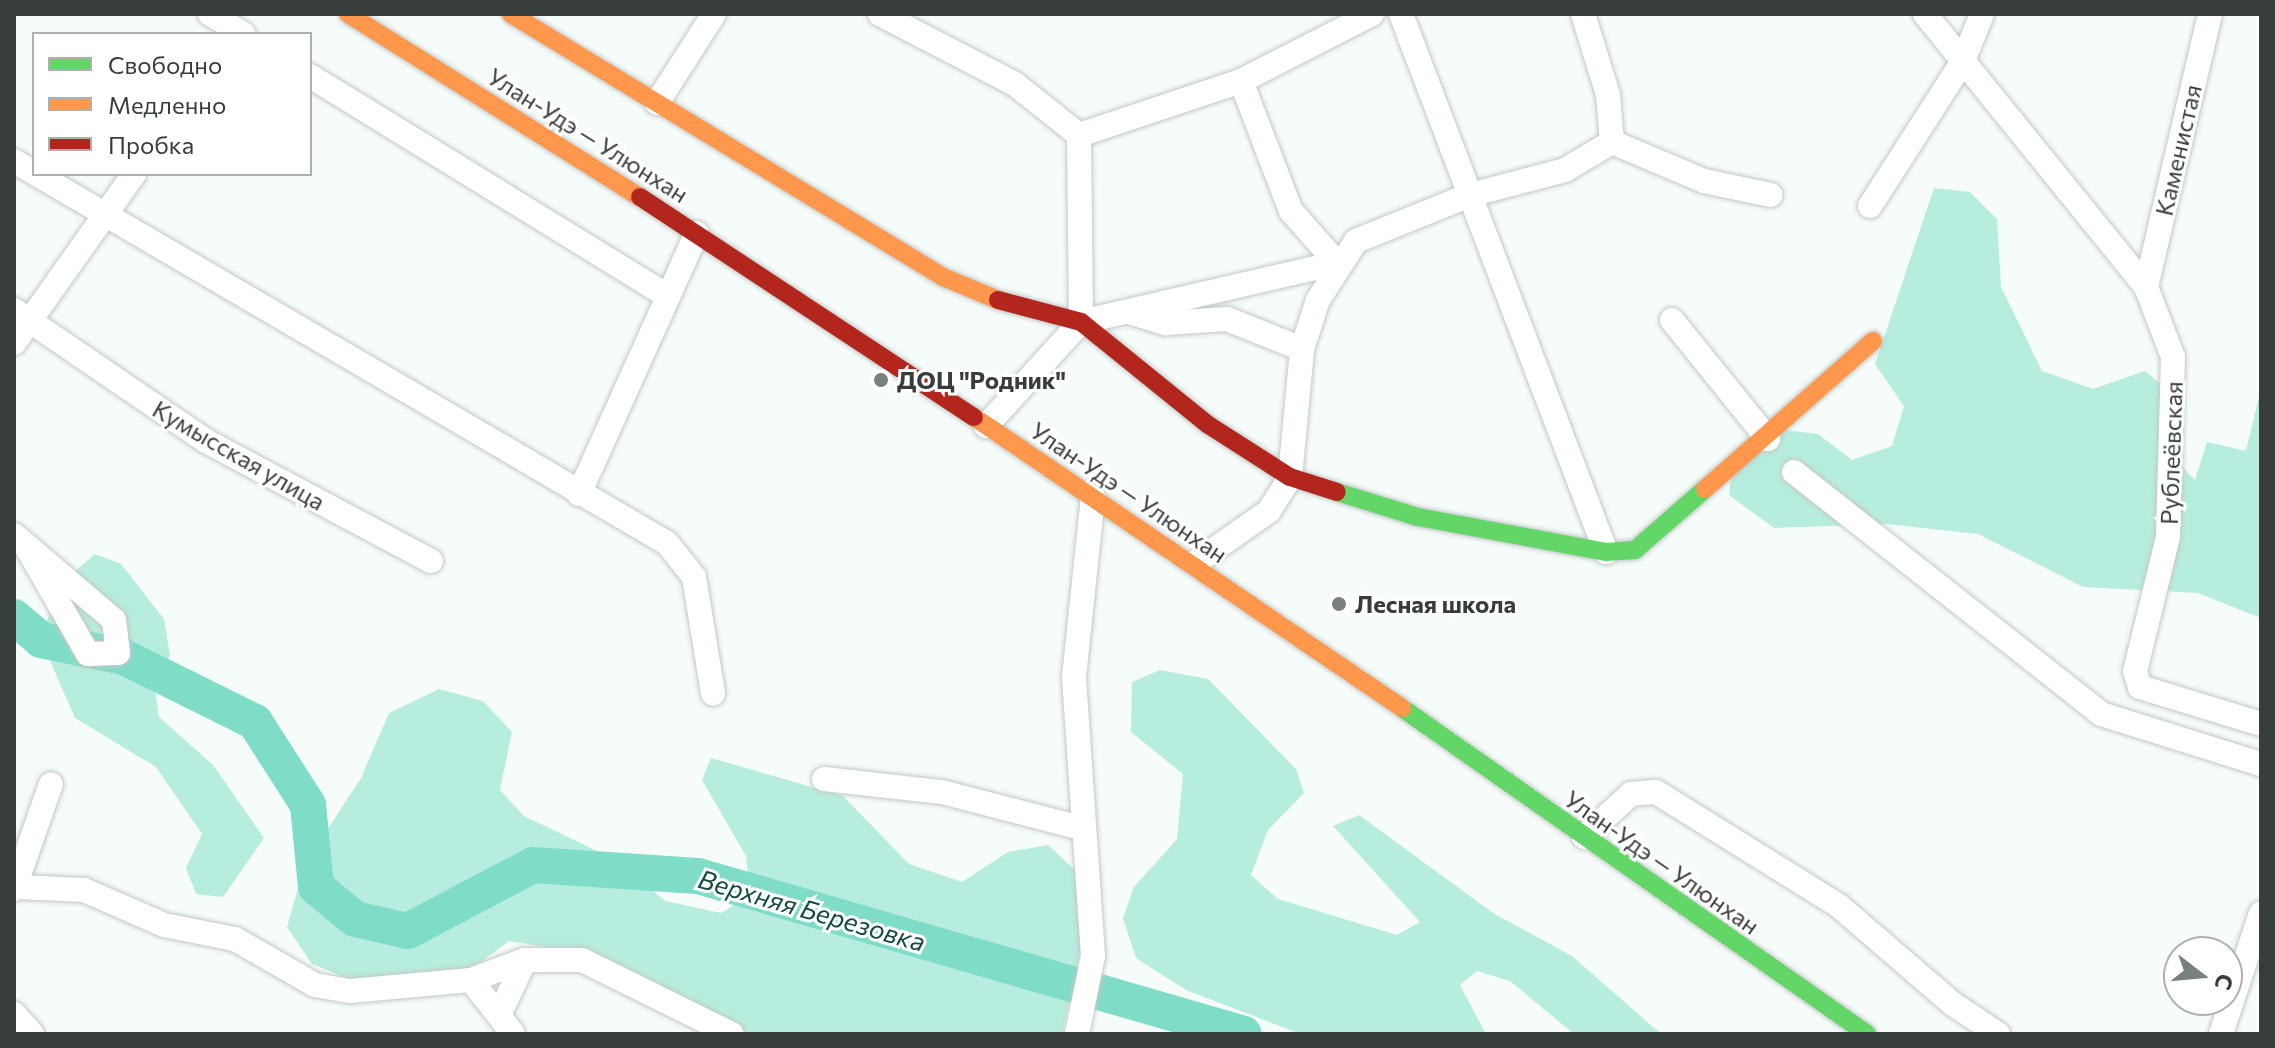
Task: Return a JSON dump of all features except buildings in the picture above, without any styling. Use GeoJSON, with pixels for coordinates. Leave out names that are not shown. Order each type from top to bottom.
{"type":"FeatureCollection","features":[{"type":"Feature","properties":{"kind":"main road","name":"Улан-Удэ — Улюнхан"},"geometry":{"type":"LineString","coordinates":[[348,14],[697,233],[1195,563],[1867,1034]]}},
{"type":"Feature","properties":{"kind":"main road"},"geometry":{"type":"LineString","coordinates":[[511,14],[943,277],[978,295],[1081,322],[1207,424],[1290,477],[1418,517],[1606,552],[1635,550],[1660,534],[1873,341]]}},
{"type":"Feature","properties":{"kind":"street"},"geometry":{"type":"LineString","coordinates":[[657,103],[714,14]]}},
{"type":"Feature","properties":{"kind":"street"},"geometry":{"type":"LineString","coordinates":[[880,14],[1036,97],[1079,135],[1081,322]]}},
{"type":"Feature","properties":{"kind":"street"},"geometry":{"type":"LineString","coordinates":[[1079,135],[1241,81],[1372,14]]}},
{"type":"Feature","properties":{"kind":"street"},"geometry":{"type":"LineString","coordinates":[[1401,14],[1606,552]]}},
{"type":"Feature","properties":{"kind":"street"},"geometry":{"type":"LineString","coordinates":[[1583,14],[1608,95],[1612,142]]}},
{"type":"Feature","properties":{"kind":"street","name":"Рублеёвская"},"geometry":{"type":"LineString","coordinates":[[1925,14],[2146,287],[2177,388],[2168,537],[2135,671],[2140,687],[2153,695],[2261,724]]}},
{"type":"Feature","properties":{"kind":"street"},"geometry":{"type":"LineString","coordinates":[[1870,206],[1963,61],[1982,14]]}},
{"type":"Feature","properties":{"kind":"street","name":"Каменистая"},"geometry":{"type":"LineString","coordinates":[[2146,287],[2210,14]]}},
{"type":"Feature","properties":{"kind":"street"},"geometry":{"type":"LineString","coordinates":[[312,77],[664,294]]}},
{"type":"Feature","properties":{"kind":"street"},"geometry":{"type":"LineString","coordinates":[[1241,81],[1291,211],[1337,263]]}},
{"type":"Feature","properties":{"kind":"street"},"geometry":{"type":"LineString","coordinates":[[986,426],[1081,322],[1337,263],[1382,226],[1470,195],[1565,170],[1612,142]]}},
{"type":"Feature","properties":{"kind":"street"},"geometry":{"type":"LineString","coordinates":[[1612,142],[1704,181],[1771,195]]}},
{"type":"Feature","properties":{"kind":"street"},"geometry":{"type":"LineString","coordinates":[[14,161],[32,173]]}},
{"type":"Feature","properties":{"kind":"street"},"geometry":{"type":"LineString","coordinates":[[37,176],[105,221],[685,557],[713,693]]}},
{"type":"Feature","properties":{"kind":"street"},"geometry":{"type":"LineString","coordinates":[[14,343],[22,316],[105,221],[133,176]]}},
{"type":"Feature","properties":{"kind":"street"},"geometry":{"type":"LineString","coordinates":[[579,494],[664,294],[697,233]]}},
{"type":"Feature","properties":{"kind":"street"},"geometry":{"type":"LineString","coordinates":[[1195,563],[1269,511],[1290,477],[1302,349],[1337,263]]}},
{"type":"Feature","properties":{"kind":"street"},"geometry":{"type":"LineString","coordinates":[[1127,312],[1166,323],[1227,319],[1302,349]]}},
{"type":"Feature","properties":{"kind":"street","name":"Кумысская улица"},"geometry":{"type":"LineString","coordinates":[[22,316],[206,441],[431,561]]}},
{"type":"Feature","properties":{"kind":"street"},"geometry":{"type":"LineString","coordinates":[[1672,320],[1768,439]]}},
{"type":"Feature","properties":{"kind":"street"},"geometry":{"type":"LineString","coordinates":[[1794,472],[2101,714],[2261,764]]}},
{"type":"Feature","properties":{"kind":"street"},"geometry":{"type":"LineString","coordinates":[[1077,1034],[1093,956],[1081,828],[1074,677],[1093,497]]}},
{"type":"Feature","properties":{"kind":"street"},"geometry":{"type":"LineString","coordinates":[[20,541],[114,620],[122,636],[118,653],[88,654],[20,541]]}},
{"type":"Feature","properties":{"kind":"street"},"geometry":{"type":"LineString","coordinates":[[824,779],[942,792],[1081,828]]}},
{"type":"Feature","properties":{"kind":"street"},"geometry":{"type":"LineString","coordinates":[[51,784],[16,888],[84,890],[164,925],[235,939],[315,985],[350,991],[471,980],[525,960],[582,960],[732,1034]]}},
{"type":"Feature","properties":{"kind":"street"},"geometry":{"type":"LineString","coordinates":[[1584,837],[1631,794],[1656,792],[1839,906],[1998,1034]]}},
{"type":"Feature","properties":{"kind":"street"},"geometry":{"type":"LineString","coordinates":[[2221,1034],[2261,913]]}},
{"type":"Feature","properties":{"kind":"street"},"geometry":{"type":"LineString","coordinates":[[506,1025],[525,960]]}},
{"type":"Feature","properties":{"kind":"street"},"geometry":{"type":"LineString","coordinates":[[471,980],[506,1025]]}},
{"type":"Feature","properties":{"kind":"street"},"geometry":{"type":"LineString","coordinates":[[14,1014],[32,1034]]}},
{"type":"Feature","properties":{"kind":"green space"},"geometry":{"type":"Polygon","coordinates":[[[1934,188],[1970,192],[1997,219],[2001,287],[2042,371],[2093,389],[2145,371],[2172,393],[2158,443],[2195,480],[2207,442],[2246,451],[2261,388],[2261,618],[2198,593],[2083,587],[1978,534],[1886,524],[1774,528],[1729,495],[1733,464],[1767,428],[1818,434],[1852,460],[1892,446],[1904,406],[1875,364],[1934,188]]]}},
{"type":"Feature","properties":{"kind":"green space"},"geometry":{"type":"Polygon","coordinates":[[[95,554],[121,564],[164,619],[170,655],[155,689],[159,717],[213,765],[264,838],[223,897],[196,894],[186,868],[202,834],[156,767],[75,718],[41,640],[58,586],[95,554]]]}},
{"type":"Feature","properties":{"kind":"green space"},"geometry":{"type":"Polygon","coordinates":[[[1160,670],[1208,679],[1296,769],[1304,793],[1268,830],[1251,875],[1278,899],[1397,935],[1420,922],[1333,826],[1359,815],[1493,913],[1572,956],[1661,1034],[1574,1034],[1510,981],[1477,971],[1460,985],[1486,1034],[1301,1034],[1186,990],[1136,958],[1123,918],[1134,887],[1177,839],[1183,774],[1131,732],[1132,682],[1160,670]]]}},
{"type":"Feature","properties":{"kind":"green space"},"geometry":{"type":"Polygon","coordinates":[[[439,689],[483,701],[512,732],[500,790],[524,816],[618,861],[665,901],[721,913],[750,896],[746,856],[702,780],[711,758],[843,796],[909,864],[962,882],[1008,852],[1048,845],[1077,872],[1081,950],[1062,1034],[748,1034],[598,955],[509,941],[454,982],[381,992],[312,964],[287,927],[305,864],[361,778],[389,713],[439,689]]]}},
{"type":"Feature","properties":{"kind":"waterway","name":"Верхняя Березовка"},"geometry":{"type":"LineString","coordinates":[[14,617],[41,640],[124,657],[255,722],[308,805],[316,887],[355,919],[408,931],[533,865],[698,876],[1244,1034]]}},
{"type":"Feature","properties":{"kind":"traffic: fast"},"geometry":{"type":"LineString","coordinates":[[1337,492],[1418,517],[1606,552],[1635,550],[1705,489]]}},
{"type":"Feature","properties":{"kind":"traffic: fast"},"geometry":{"type":"LineString","coordinates":[[1402,708],[1867,1034]]}},
{"type":"Feature","properties":{"kind":"traffic: slow"},"geometry":{"type":"LineString","coordinates":[[348,14],[640,197]]}},
{"type":"Feature","properties":{"kind":"traffic: slow"},"geometry":{"type":"LineString","coordinates":[[511,14],[943,277],[998,300]]}},
{"type":"Feature","properties":{"kind":"traffic: slow"},"geometry":{"type":"LineString","coordinates":[[1705,489],[1873,341]]}},
{"type":"Feature","properties":{"kind":"traffic: slow"},"geometry":{"type":"LineString","coordinates":[[974,417],[1402,708]]}},
{"type":"Feature","properties":{"kind":"traffic: jam"},"geometry":{"type":"LineString","coordinates":[[640,197],[974,417]]}},
{"type":"Feature","properties":{"kind":"traffic: jam"},"geometry":{"type":"LineString","coordinates":[[998,300],[1081,322],[1207,424],[1290,477],[1337,492]]}},
{"type":"Feature","properties":{"kind":"place","name":"ДОЦ \"Родник\""},"geometry":{"type":"Point","coordinates":[881,380]}},
{"type":"Feature","properties":{"kind":"place","name":"Лесная школа"},"geometry":{"type":"Point","coordinates":[1339,604]}}]}
